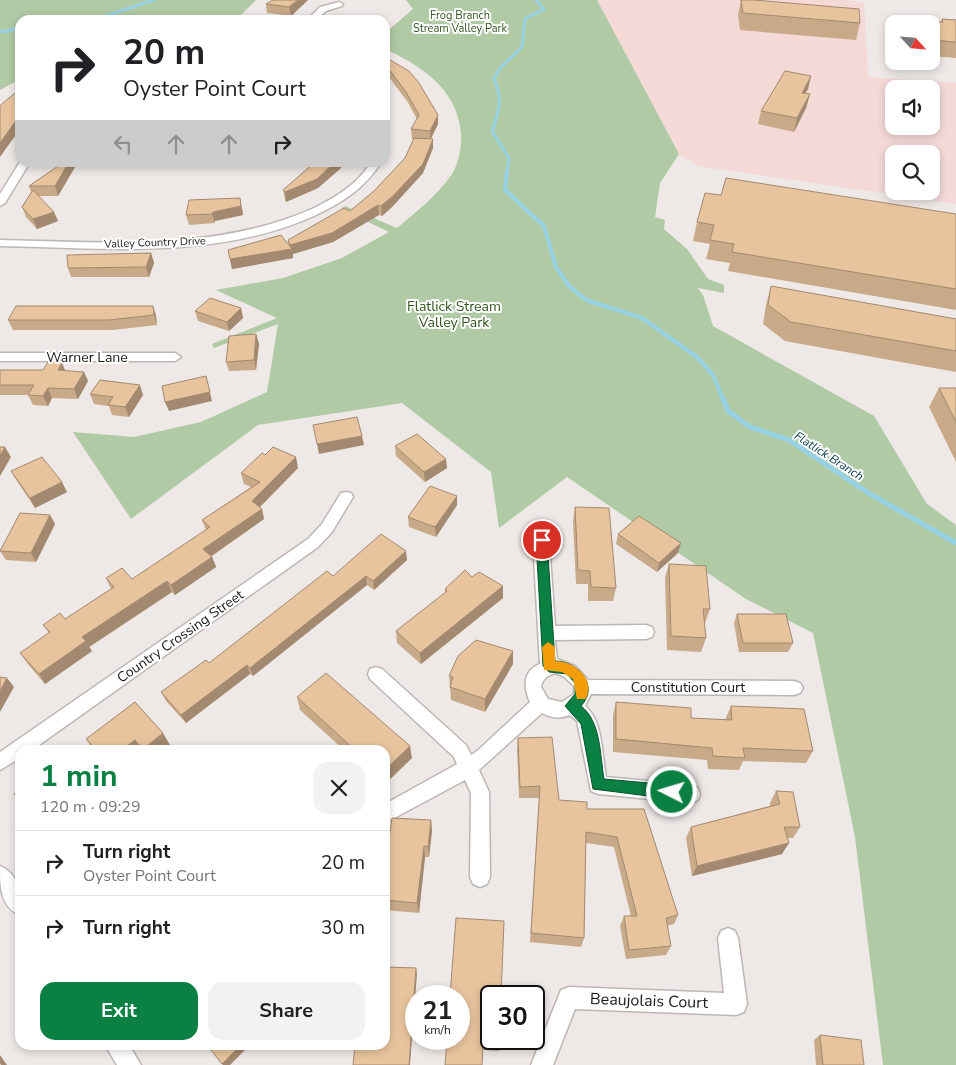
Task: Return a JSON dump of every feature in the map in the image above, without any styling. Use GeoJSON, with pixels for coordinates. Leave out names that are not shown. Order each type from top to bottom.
{"type":"FeatureCollection","features":[{"type":"Feature","properties":{"kind":"street"},"geometry":{"type":"LineString","coordinates":[[316,15],[323,9],[339,4]]}},
{"type":"Feature","properties":{"kind":"street"},"geometry":{"type":"LineString","coordinates":[[0,203],[22,167]]}},
{"type":"Feature","properties":{"kind":"street","name":"Valley Country Drive"},"geometry":{"type":"LineString","coordinates":[[0,243],[183,243],[243,235],[298,220],[320,210],[352,190],[365,178],[373,167]]}},
{"type":"Feature","properties":{"kind":"street","name":"Warner Lane"},"geometry":{"type":"LineString","coordinates":[[0,357],[175,357]]}},
{"type":"Feature","properties":{"kind":"street","name":"Country Crossing Street"},"geometry":{"type":"LineString","coordinates":[[24,745],[313,543],[327,528],[346,496]]}},
{"type":"Feature","properties":{"kind":"street"},"geometry":{"type":"LineString","coordinates":[[542,540],[549,666]]}},
{"type":"Feature","properties":{"kind":"street"},"geometry":{"type":"LineString","coordinates":[[548,633],[646,632]]}},
{"type":"Feature","properties":{"kind":"street"},"geometry":{"type":"LineString","coordinates":[[549,666],[564,666],[578,675],[582,687],[581,696],[571,706],[555,710],[540,703],[535,697],[532,683],[540,671],[549,666]]}},
{"type":"Feature","properties":{"kind":"street"},"geometry":{"type":"LineString","coordinates":[[376,674],[460,751],[480,792],[480,876]]}},
{"type":"Feature","properties":{"kind":"street","name":"Constitution Court"},"geometry":{"type":"LineString","coordinates":[[582,687],[794,688]]}},
{"type":"Feature","properties":{"kind":"street"},"geometry":{"type":"LineString","coordinates":[[390,811],[482,758],[540,703]]}},
{"type":"Feature","properties":{"kind":"street"},"geometry":{"type":"LineString","coordinates":[[571,706],[584,715],[588,723],[598,785],[691,794]]}},
{"type":"Feature","properties":{"kind":"street","name":"Country Crossing Street"},"geometry":{"type":"LineString","coordinates":[[0,762],[15,752]]}},
{"type":"Feature","properties":{"kind":"street"},"geometry":{"type":"LineString","coordinates":[[0,876],[15,898]]}},
{"type":"Feature","properties":{"kind":"street","name":"Beaujolais Court"},"geometry":{"type":"LineString","coordinates":[[542,1065],[569,998],[641,998],[736,1004],[728,938]]}},
{"type":"Feature","properties":{"kind":"shaded area"},"geometry":{"type":"Polygon","coordinates":[[[597,0],[848,0],[864,3],[868,77],[912,80],[885,80],[885,135],[940,135],[940,82],[956,83],[956,204],[929,200],[940,200],[940,145],[885,145],[885,194],[698,166],[679,154],[597,0]]]}},
{"type":"Feature","properties":{"kind":"green space"},"geometry":{"type":"Polygon","coordinates":[[[0,0],[256,0],[241,15],[15,15],[15,82],[0,90],[0,0]]]}},
{"type":"Feature","properties":{"kind":"green space","name":"Flatlick Stream Valley Park"},"geometry":{"type":"Polygon","coordinates":[[[406,0],[597,0],[679,154],[660,183],[655,217],[665,220],[664,229],[687,249],[708,279],[724,285],[724,293],[698,288],[703,295],[713,326],[874,416],[927,504],[956,525],[956,1065],[883,1065],[855,837],[813,633],[746,599],[567,477],[499,528],[491,472],[402,403],[258,425],[131,519],[73,432],[134,437],[201,422],[267,392],[278,324],[214,348],[212,344],[277,318],[216,290],[283,278],[342,258],[389,232],[341,209],[345,206],[397,228],[426,203],[446,182],[456,165],[461,143],[458,117],[453,104],[445,92],[424,71],[390,52],[390,29],[413,9],[406,0]]]}},
{"type":"Feature","properties":{"kind":"building"},"geometry":{"type":"Polygon","coordinates":[[[273,0],[298,0],[289,7],[266,4],[273,0]]]}},
{"type":"Feature","properties":{"kind":"building"},"geometry":{"type":"Polygon","coordinates":[[[741,0],[859,9],[860,23],[743,13],[741,0]]]}},
{"type":"Feature","properties":{"kind":"building"},"geometry":{"type":"Polygon","coordinates":[[[942,19],[956,20],[956,42],[940,41],[940,22],[943,22],[942,19]]]}},
{"type":"Feature","properties":{"kind":"building"},"geometry":{"type":"Polygon","coordinates":[[[390,60],[409,71],[419,83],[438,115],[430,131],[411,129],[419,115],[406,92],[390,71],[390,60]]]}},
{"type":"Feature","properties":{"kind":"building"},"geometry":{"type":"Polygon","coordinates":[[[785,71],[811,76],[802,93],[810,94],[797,118],[761,111],[785,71]]]}},
{"type":"Feature","properties":{"kind":"building"},"geometry":{"type":"Polygon","coordinates":[[[15,93],[15,122],[0,143],[0,106],[15,93]]]}},
{"type":"Feature","properties":{"kind":"building"},"geometry":{"type":"Polygon","coordinates":[[[414,138],[433,139],[423,164],[393,196],[381,206],[378,205],[332,233],[290,245],[288,240],[344,208],[350,211],[374,191],[405,158],[414,138]]]}},
{"type":"Feature","properties":{"kind":"building"},"geometry":{"type":"Polygon","coordinates":[[[57,167],[66,167],[55,186],[29,186],[57,167]]]}},
{"type":"Feature","properties":{"kind":"building"},"geometry":{"type":"Polygon","coordinates":[[[309,167],[330,167],[317,179],[285,192],[283,190],[309,167]]]}},
{"type":"Feature","properties":{"kind":"building"},"geometry":{"type":"Polygon","coordinates":[[[726,178],[956,214],[956,289],[732,252],[734,244],[710,240],[714,225],[697,222],[705,193],[721,195],[726,178]]]}},
{"type":"Feature","properties":{"kind":"building"},"geometry":{"type":"Polygon","coordinates":[[[33,190],[54,212],[33,219],[22,207],[33,190]]]}},
{"type":"Feature","properties":{"kind":"building"},"geometry":{"type":"Polygon","coordinates":[[[240,198],[241,206],[213,212],[212,214],[186,215],[189,200],[240,198]]]}},
{"type":"Feature","properties":{"kind":"building"},"geometry":{"type":"Polygon","coordinates":[[[281,235],[292,249],[230,259],[228,250],[281,235]]]}},
{"type":"Feature","properties":{"kind":"building"},"geometry":{"type":"Polygon","coordinates":[[[151,253],[146,267],[68,268],[67,255],[151,253]]]}},
{"type":"Feature","properties":{"kind":"building"},"geometry":{"type":"Polygon","coordinates":[[[771,286],[956,319],[956,351],[791,322],[768,305],[771,286]]]}},
{"type":"Feature","properties":{"kind":"building"},"geometry":{"type":"Polygon","coordinates":[[[210,298],[241,308],[227,322],[195,311],[210,298]]]}},
{"type":"Feature","properties":{"kind":"building"},"geometry":{"type":"Polygon","coordinates":[[[16,306],[153,306],[154,315],[109,320],[8,320],[16,306]]]}},
{"type":"Feature","properties":{"kind":"building"},"geometry":{"type":"Polygon","coordinates":[[[256,334],[254,360],[226,362],[229,336],[256,334]]]}},
{"type":"Feature","properties":{"kind":"building"},"geometry":{"type":"Polygon","coordinates":[[[51,357],[62,363],[58,370],[84,372],[74,389],[48,388],[43,396],[28,395],[34,385],[0,385],[0,370],[43,370],[51,357]]]}},
{"type":"Feature","properties":{"kind":"building"},"geometry":{"type":"Polygon","coordinates":[[[206,376],[210,392],[165,402],[162,386],[206,376]]]}},
{"type":"Feature","properties":{"kind":"building"},"geometry":{"type":"Polygon","coordinates":[[[100,380],[140,385],[125,407],[108,405],[113,397],[90,394],[100,380]]]}},
{"type":"Feature","properties":{"kind":"building"},"geometry":{"type":"Polygon","coordinates":[[[939,388],[956,388],[956,422],[939,388]]]}},
{"type":"Feature","properties":{"kind":"building"},"geometry":{"type":"Polygon","coordinates":[[[357,417],[362,436],[317,444],[313,425],[357,417]]]}},
{"type":"Feature","properties":{"kind":"building"},"geometry":{"type":"Polygon","coordinates":[[[417,434],[446,459],[424,472],[395,446],[417,434]]]}},
{"type":"Feature","properties":{"kind":"building"},"geometry":{"type":"Polygon","coordinates":[[[0,447],[5,447],[0,456],[0,447]]]}},
{"type":"Feature","properties":{"kind":"building"},"geometry":{"type":"Polygon","coordinates":[[[273,447],[296,457],[252,501],[262,509],[203,549],[212,557],[171,585],[167,581],[82,637],[86,641],[39,674],[20,653],[50,632],[43,625],[60,613],[65,619],[114,587],[106,578],[122,568],[132,579],[210,527],[202,520],[260,482],[241,473],[262,453],[265,455],[273,447]]]}},
{"type":"Feature","properties":{"kind":"building"},"geometry":{"type":"Polygon","coordinates":[[[42,457],[62,482],[30,498],[11,471],[42,457]]]}},
{"type":"Feature","properties":{"kind":"building"},"geometry":{"type":"Polygon","coordinates":[[[430,486],[457,496],[435,527],[408,517],[430,486]]]}},
{"type":"Feature","properties":{"kind":"building"},"geometry":{"type":"Polygon","coordinates":[[[575,507],[609,508],[616,588],[591,587],[590,571],[578,570],[575,507]]]}},
{"type":"Feature","properties":{"kind":"building"},"geometry":{"type":"Polygon","coordinates":[[[20,513],[50,515],[31,553],[0,551],[20,513]]]}},
{"type":"Feature","properties":{"kind":"building"},"geometry":{"type":"Polygon","coordinates":[[[639,516],[681,543],[659,563],[618,534],[639,516]]]}},
{"type":"Feature","properties":{"kind":"building"},"geometry":{"type":"Polygon","coordinates":[[[381,534],[406,551],[373,581],[366,576],[250,668],[247,665],[181,715],[161,692],[206,660],[209,663],[327,571],[333,576],[381,534]]]}},
{"type":"Feature","properties":{"kind":"building"},"geometry":{"type":"Polygon","coordinates":[[[669,564],[706,566],[710,609],[703,609],[706,638],[671,636],[669,564]]]}},
{"type":"Feature","properties":{"kind":"building"},"geometry":{"type":"Polygon","coordinates":[[[465,570],[472,577],[479,572],[503,586],[420,653],[396,631],[447,591],[445,589],[465,570]]]}},
{"type":"Feature","properties":{"kind":"building"},"geometry":{"type":"Polygon","coordinates":[[[737,614],[786,614],[793,643],[743,643],[737,614]]]}},
{"type":"Feature","properties":{"kind":"building"},"geometry":{"type":"Polygon","coordinates":[[[476,640],[513,651],[485,699],[450,687],[453,677],[449,676],[458,656],[476,640]]]}},
{"type":"Feature","properties":{"kind":"building"},"geometry":{"type":"Polygon","coordinates":[[[326,673],[410,746],[390,765],[390,745],[350,745],[297,697],[326,673]]]}},
{"type":"Feature","properties":{"kind":"building"},"geometry":{"type":"Polygon","coordinates":[[[0,677],[7,678],[0,691],[0,677]]]}},
{"type":"Feature","properties":{"kind":"building"},"geometry":{"type":"Polygon","coordinates":[[[135,702],[163,733],[148,745],[139,745],[135,740],[128,745],[91,745],[86,739],[135,702]]]}},
{"type":"Feature","properties":{"kind":"building"},"geometry":{"type":"Polygon","coordinates":[[[616,702],[691,708],[691,718],[732,720],[731,706],[804,709],[813,751],[743,748],[745,758],[713,756],[712,748],[616,739],[616,702]]]}},
{"type":"Feature","properties":{"kind":"building"},"geometry":{"type":"Polygon","coordinates":[[[552,737],[559,800],[587,802],[587,809],[644,809],[678,915],[666,918],[671,946],[629,950],[624,916],[637,916],[617,837],[586,832],[584,938],[531,933],[540,786],[520,787],[518,738],[552,737]]]}},
{"type":"Feature","properties":{"kind":"building"},"geometry":{"type":"Polygon","coordinates":[[[776,791],[793,792],[800,827],[784,827],[789,843],[697,866],[691,827],[780,804],[776,791]]]}},
{"type":"Feature","properties":{"kind":"building"},"geometry":{"type":"Polygon","coordinates":[[[392,818],[431,820],[428,847],[424,846],[417,903],[390,900],[390,832],[392,818]]]}},
{"type":"Feature","properties":{"kind":"building"},"geometry":{"type":"Polygon","coordinates":[[[456,918],[504,921],[501,985],[480,985],[480,1050],[483,1050],[482,1065],[445,1065],[446,1050],[470,1050],[470,985],[451,985],[456,918]]]}},
{"type":"Feature","properties":{"kind":"building"},"geometry":{"type":"Polygon","coordinates":[[[390,967],[416,968],[415,985],[405,985],[405,1050],[410,1050],[409,1065],[353,1065],[354,1050],[390,1050],[390,967]]]}},
{"type":"Feature","properties":{"kind":"building"},"geometry":{"type":"Polygon","coordinates":[[[820,1035],[861,1040],[864,1065],[823,1065],[820,1035]]]}},
{"type":"Feature","properties":{"kind":"building"},"geometry":{"type":"Polygon","coordinates":[[[211,1050],[236,1050],[222,1064],[211,1050]]]}},
{"type":"Feature","properties":{"kind":"waterway"},"geometry":{"type":"LineString","coordinates":[[108,15],[154,0]]}},
{"type":"Feature","properties":{"kind":"waterway","name":"Flatlick Branch"},"geometry":{"type":"LineString","coordinates":[[507,173],[509,158],[492,131],[499,105],[497,86],[494,79],[500,68],[522,47],[525,19],[544,9],[536,0]]}},
{"type":"Feature","properties":{"kind":"waterway"},"geometry":{"type":"LineString","coordinates":[[0,31],[5,32],[15,29]]}},
{"type":"Feature","properties":{"kind":"waterway","name":"Flatlick Branch"},"geometry":{"type":"LineString","coordinates":[[507,172],[505,190],[544,226],[556,267],[569,286],[586,300],[642,318],[697,357],[713,375],[722,397]]}},
{"type":"Feature","properties":{"kind":"waterway","name":"Flatlick Branch"},"geometry":{"type":"LineString","coordinates":[[722,396],[728,411],[750,427],[789,440],[870,494],[956,543]]}},
{"type":"Feature","properties":{"kind":"slow traffic"},"geometry":{"type":"LineString","coordinates":[[548,647],[549,666],[564,666],[578,675],[583,689],[581,694]]}},
{"type":"Feature","properties":{"kind":"route"},"geometry":{"type":"LineString","coordinates":[[542,540],[549,666],[564,666],[578,675],[581,682],[583,689],[581,696],[571,706],[584,715],[588,723],[598,785],[672,792]]}},
{"type":"Feature","properties":{"kind":"park label","name":"Frog Branch Stream Valley Park"},"geometry":{"type":"Point","coordinates":[460,21]}}]}
